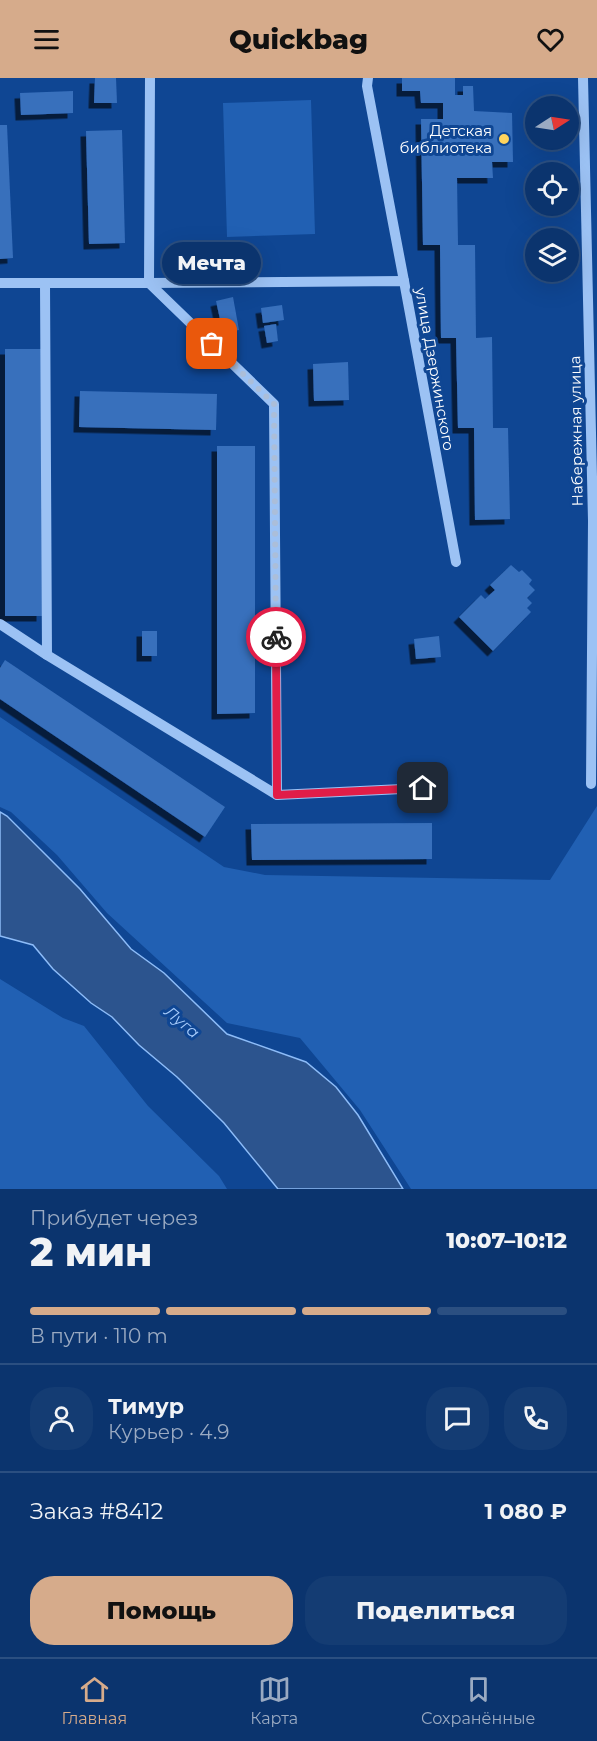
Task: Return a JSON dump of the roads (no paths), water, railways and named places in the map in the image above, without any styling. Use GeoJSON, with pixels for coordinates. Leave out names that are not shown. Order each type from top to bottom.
{"type":"FeatureCollection","features":[{"type":"Feature","properties":{"kind":"street"},"geometry":{"type":"LineString","coordinates":[[150,78],[149,283],[274,404],[277,795]]}},
{"type":"Feature","properties":{"kind":"street"},"geometry":{"type":"LineString","coordinates":[[368,78],[367,86],[404,281]]}},
{"type":"Feature","properties":{"kind":"street","name":"Набережная улица"},"geometry":{"type":"LineString","coordinates":[[584,78],[593,521],[591,784]]}},
{"type":"Feature","properties":{"kind":"street","name":"улица Дзержинского"},"geometry":{"type":"LineString","coordinates":[[0,283],[404,281],[456,562]]}},
{"type":"Feature","properties":{"kind":"street"},"geometry":{"type":"LineString","coordinates":[[45,284],[47,656]]}},
{"type":"Feature","properties":{"kind":"street"},"geometry":{"type":"LineString","coordinates":[[0,624],[47,656],[277,795],[423,788]]}},
{"type":"Feature","properties":{"kind":"water","name":"Луга"},"geometry":{"type":"Polygon","coordinates":[[[0,812],[7,816],[80,889],[131,949],[164,973],[227,1034],[306,1062],[336,1087],[358,1115],[403,1189],[278,1189],[224,1123],[112,1017],[91,1003],[53,969],[33,945],[0,936],[0,812]]]}},
{"type":"Feature","properties":{"kind":"place","name":"Детская библиотека"},"geometry":{"type":"Point","coordinates":[504,139]}},
{"type":"Feature","properties":{"kind":"place","name":"Мечта"},"geometry":{"type":"Point","coordinates":[212,344]}}]}
